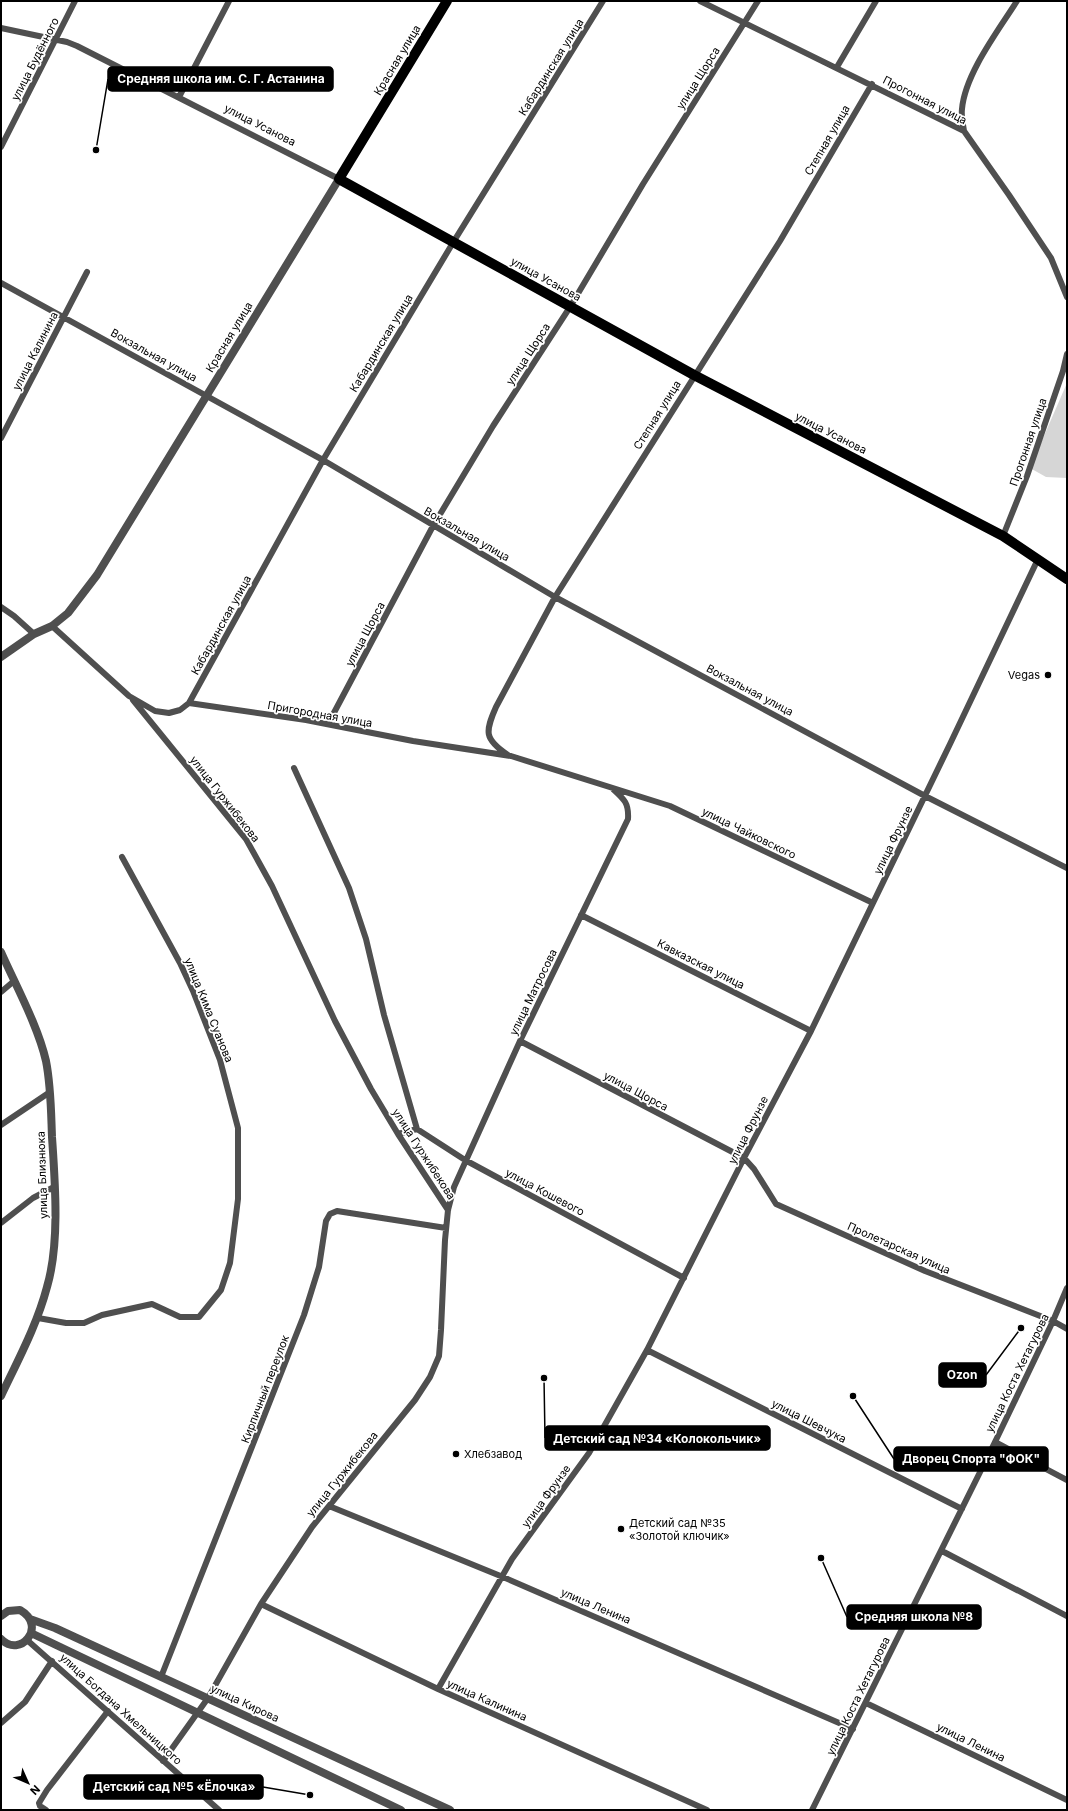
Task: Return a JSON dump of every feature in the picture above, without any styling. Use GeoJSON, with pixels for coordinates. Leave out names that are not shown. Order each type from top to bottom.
{"type":"FeatureCollection","features":[{"type":"Feature","properties":{"kind":"main road","name":"Красная улица"},"geometry":{"type":"LineString","coordinates":[[339,179],[447,1]]}},
{"type":"Feature","properties":{"kind":"main road","name":"улица Усанова"},"geometry":{"type":"LineString","coordinates":[[339,179],[454,241],[694,375],[1003,536],[1067,580]]}},
{"type":"Feature","properties":{"kind":"street","name":"улица Будённого"},"geometry":{"type":"LineString","coordinates":[[1,147],[56,40],[74,1]]}},
{"type":"Feature","properties":{"kind":"street"},"geometry":{"type":"LineString","coordinates":[[179,97],[229,1]]}},
{"type":"Feature","properties":{"kind":"street","name":"Кабардинская улица"},"geometry":{"type":"LineString","coordinates":[[189,703],[323,460],[454,241],[604,1]]}},
{"type":"Feature","properties":{"kind":"street","name":"Прогонная улица"},"geometry":{"type":"LineString","coordinates":[[700,1],[872,84],[964,131],[1051,258],[1067,297]]}},
{"type":"Feature","properties":{"kind":"street","name":"улица Щорса"},"geometry":{"type":"LineString","coordinates":[[328,724],[434,526],[493,426],[570,307],[643,184],[758,1]]}},
{"type":"Feature","properties":{"kind":"street"},"geometry":{"type":"LineString","coordinates":[[837,67],[876,1]]}},
{"type":"Feature","properties":{"kind":"street"},"geometry":{"type":"LineString","coordinates":[[964,131],[962,110],[966,88],[976,68],[1017,1]]}},
{"type":"Feature","properties":{"kind":"street","name":"улица Усанова"},"geometry":{"type":"LineString","coordinates":[[1,28],[77,46],[339,179]]}},
{"type":"Feature","properties":{"kind":"street","name":"Степная улица"},"geometry":{"type":"LineString","coordinates":[[511,756],[495,746],[488,737],[488,724],[555,597],[780,241],[872,84]]}},
{"type":"Feature","properties":{"kind":"street","name":"Красная улица"},"geometry":{"type":"LineString","coordinates":[[1,657],[34,634],[52,626],[72,608],[97,575],[339,179]]}},
{"type":"Feature","properties":{"kind":"street","name":"улица Калинина"},"geometry":{"type":"LineString","coordinates":[[1,438],[87,272]]}},
{"type":"Feature","properties":{"kind":"street","name":"Вокзальная улица"},"geometry":{"type":"LineString","coordinates":[[1,283],[323,460],[555,597],[926,796],[1067,868]]}},
{"type":"Feature","properties":{"kind":"street","name":"Прогонная улица"},"geometry":{"type":"LineString","coordinates":[[1003,536],[1027,476],[1063,371],[1067,354]]}},
{"type":"Feature","properties":{"kind":"street","name":"улица Фрунзе"},"geometry":{"type":"LineString","coordinates":[[438,1689],[512,1559],[589,1453],[647,1350],[744,1158],[811,1031],[926,796],[1038,559]]}},
{"type":"Feature","properties":{"kind":"street"},"geometry":{"type":"LineString","coordinates":[[1,608],[14,616],[34,634]]}},
{"type":"Feature","properties":{"kind":"street"},"geometry":{"type":"LineString","coordinates":[[52,626],[129,696],[155,711],[169,713],[180,710],[189,703]]}},
{"type":"Feature","properties":{"kind":"street","name":"улица Гуржибекова"},"geometry":{"type":"LineString","coordinates":[[129,696],[246,839],[272,886],[335,1021],[398,1134],[448,1210],[439,1356],[430,1377],[415,1400],[312,1527],[261,1604],[198,1714],[163,1761]]}},
{"type":"Feature","properties":{"kind":"street","name":"Пригородная улица"},"geometry":{"type":"LineString","coordinates":[[189,703],[328,724],[413,741],[511,756],[613,789]]}},
{"type":"Feature","properties":{"kind":"street","name":"улица Гуржибекова"},"geometry":{"type":"LineString","coordinates":[[294,768],[351,896],[366,939],[384,1015],[416,1129]]}},
{"type":"Feature","properties":{"kind":"street","name":"улица Чайковского"},"geometry":{"type":"LineString","coordinates":[[613,789],[670,806],[873,903]]}},
{"type":"Feature","properties":{"kind":"street","name":"улица Матросова"},"geometry":{"type":"LineString","coordinates":[[448,1210],[454,1187],[465,1160],[520,1041],[628,819],[629,808],[624,798],[613,789]]}},
{"type":"Feature","properties":{"kind":"street","name":"улица Кима Суанова"},"geometry":{"type":"LineString","coordinates":[[38,1318],[66,1323],[84,1323],[102,1315],[152,1304],[180,1317],[199,1317],[220,1290],[230,1263],[238,1199],[238,1128],[220,1060],[180,963],[122,857]]}},
{"type":"Feature","properties":{"kind":"street","name":"Кавказская улица"},"geometry":{"type":"LineString","coordinates":[[581,915],[811,1031]]}},
{"type":"Feature","properties":{"kind":"street","name":"улица Близнюка"},"geometry":{"type":"LineString","coordinates":[[1,952],[38,1037],[46,1061],[50,1092],[54,1187],[53,1263],[38,1318],[1,1396]]}},
{"type":"Feature","properties":{"kind":"street"},"geometry":{"type":"LineString","coordinates":[[1,992],[14,981]]}},
{"type":"Feature","properties":{"kind":"street","name":"улица Щорса"},"geometry":{"type":"LineString","coordinates":[[520,1041],[744,1158]]}},
{"type":"Feature","properties":{"kind":"street"},"geometry":{"type":"LineString","coordinates":[[1,1125],[50,1092]]}},
{"type":"Feature","properties":{"kind":"street"},"geometry":{"type":"LineString","coordinates":[[398,1134],[416,1129]]}},
{"type":"Feature","properties":{"kind":"street","name":"улица Кошевого"},"geometry":{"type":"LineString","coordinates":[[416,1129],[465,1160],[684,1278]]}},
{"type":"Feature","properties":{"kind":"street","name":"Пролетарская улица"},"geometry":{"type":"LineString","coordinates":[[744,1158],[754,1169],[776,1204],[925,1271],[1054,1321],[1067,1329]]}},
{"type":"Feature","properties":{"kind":"street"},"geometry":{"type":"LineString","coordinates":[[1,1223],[33,1198],[54,1187]]}},
{"type":"Feature","properties":{"kind":"street","name":"Кирпичный переулок"},"geometry":{"type":"LineString","coordinates":[[162,1677],[304,1315],[319,1267],[326,1221],[330,1214],[337,1211],[446,1228]]}},
{"type":"Feature","properties":{"kind":"street","name":"улица Коста Хетагурова"},"geometry":{"type":"LineString","coordinates":[[812,1810],[942,1551],[1054,1321],[1067,1288]]}},
{"type":"Feature","properties":{"kind":"street","name":"улица Шевчука"},"geometry":{"type":"LineString","coordinates":[[647,1350],[962,1510]]}},
{"type":"Feature","properties":{"kind":"street"},"geometry":{"type":"LineString","coordinates":[[995,1442],[1067,1480]]}},
{"type":"Feature","properties":{"kind":"street","name":"улица Ленина"},"geometry":{"type":"LineString","coordinates":[[329,1506],[503,1577],[853,1729]]}},
{"type":"Feature","properties":{"kind":"street"},"geometry":{"type":"LineString","coordinates":[[942,1551],[1067,1616]]}},
{"type":"Feature","properties":{"kind":"street","name":"улица Калинина"},"geometry":{"type":"LineString","coordinates":[[261,1604],[438,1689],[707,1810]]}},
{"type":"Feature","properties":{"kind":"street","name":"улица Кирова"},"geometry":{"type":"LineString","coordinates":[[1,1615],[8,1611],[20,1610],[30,1619],[55,1628],[450,1810]]}},
{"type":"Feature","properties":{"kind":"street"},"geometry":{"type":"LineString","coordinates":[[1,1638],[8,1644],[15,1645],[29,1637],[32,1628],[30,1619]]}},
{"type":"Feature","properties":{"kind":"street"},"geometry":{"type":"LineString","coordinates":[[29,1637],[198,1714],[401,1810]]}},
{"type":"Feature","properties":{"kind":"street","name":"улица Богдана Хмельницкого"},"geometry":{"type":"LineString","coordinates":[[29,1637],[52,1661],[219,1810]]}},
{"type":"Feature","properties":{"kind":"street"},"geometry":{"type":"LineString","coordinates":[[1,1723],[25,1702],[52,1661]]}},
{"type":"Feature","properties":{"kind":"street","name":"улица Ленина"},"geometry":{"type":"LineString","coordinates":[[866,1703],[1067,1800]]}},
{"type":"Feature","properties":{"kind":"street"},"geometry":{"type":"LineString","coordinates":[[46,1810],[39,1805],[43,1795],[108,1711]]}},
{"type":"Feature","properties":{"kind":"shaded area"},"geometry":{"type":"Polygon","coordinates":[[[1067,383],[1067,478],[1046,477],[1030,468],[1067,383]]]}},
{"type":"Feature","properties":{"kind":"place","name":"Средняя школа им. C. Г. Астанина"},"geometry":{"type":"Point","coordinates":[96,150]}},
{"type":"Feature","properties":{"kind":"place","name":"Vegas"},"geometry":{"type":"Point","coordinates":[1048,675]}},
{"type":"Feature","properties":{"kind":"place","name":"Ozon"},"geometry":{"type":"Point","coordinates":[1021,1328]}},
{"type":"Feature","properties":{"kind":"place","name":"Детский сад №34 «Колокольчик»"},"geometry":{"type":"Point","coordinates":[544,1378]}},
{"type":"Feature","properties":{"kind":"place","name":"Дворец Спорта \"ФОК\""},"geometry":{"type":"Point","coordinates":[853,1396]}},
{"type":"Feature","properties":{"kind":"place","name":"Хлебзавод"},"geometry":{"type":"Point","coordinates":[456,1454]}},
{"type":"Feature","properties":{"kind":"place","name":"Детский сад №35 «Золотой ключик»"},"geometry":{"type":"Point","coordinates":[621,1529]}},
{"type":"Feature","properties":{"kind":"place","name":"Средняя школа №8"},"geometry":{"type":"Point","coordinates":[821,1558]}},
{"type":"Feature","properties":{"kind":"place","name":"Детский сад №5 «Ёлочка»"},"geometry":{"type":"Point","coordinates":[310,1795]}}]}
